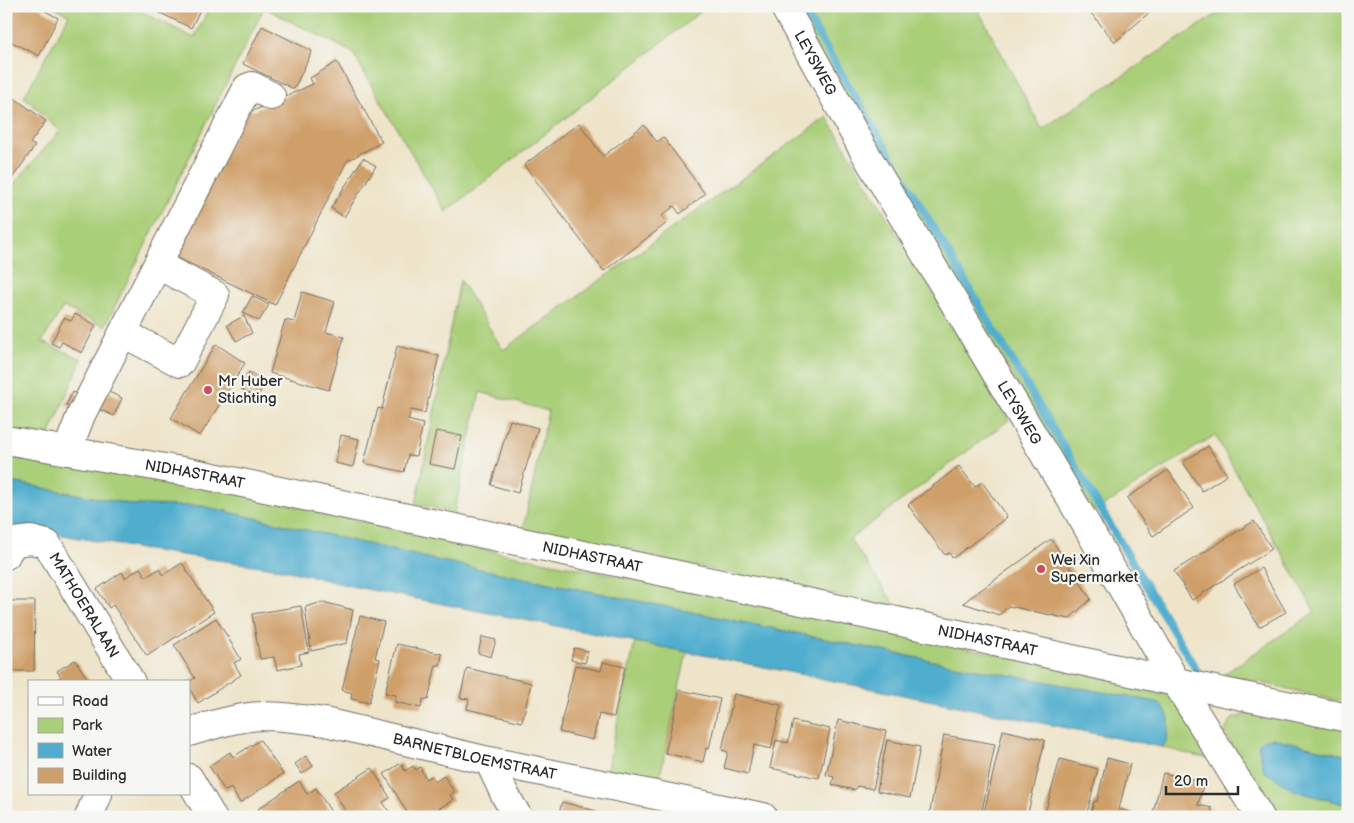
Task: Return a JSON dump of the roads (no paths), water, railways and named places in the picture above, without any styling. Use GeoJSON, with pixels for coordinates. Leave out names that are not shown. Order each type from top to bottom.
{"type":"FeatureCollection","features":[{"type":"Feature","properties":{"kind":"street","name":"LEYSWEG"},"geometry":{"type":"LineString","coordinates":[[784,6],[864,151],[1084,521],[1176,682],[1260,817]]}},
{"type":"Feature","properties":{"kind":"street"},"geometry":{"type":"LineString","coordinates":[[67,451],[80,416],[247,88],[252,86],[270,96]]}},
{"type":"Feature","properties":{"kind":"street"},"geometry":{"type":"LineString","coordinates":[[123,333],[180,363],[215,294],[158,265]]}},
{"type":"Feature","properties":{"kind":"street","name":"NIDHASTRAAT"},"geometry":{"type":"LineString","coordinates":[[6,440],[248,485],[978,638],[1348,718]]}},
{"type":"Feature","properties":{"kind":"street","name":"MATHOERALAAN"},"geometry":{"type":"LineString","coordinates":[[6,555],[15,542],[31,540],[48,544],[130,680]]}},
{"type":"Feature","properties":{"kind":"street","name":"BARNETBLOEMSTRAAT"},"geometry":{"type":"LineString","coordinates":[[190,732],[230,721],[260,716],[325,722],[489,761],[763,817]]}},
{"type":"Feature","properties":{"kind":"street"},"geometry":{"type":"LineString","coordinates":[[489,761],[518,817]]}},
{"type":"Feature","properties":{"kind":"street"},"geometry":{"type":"LineString","coordinates":[[190,780],[212,817]]}},
{"type":"Feature","properties":{"kind":"street"},"geometry":{"type":"LineString","coordinates":[[89,817],[97,796]]}},
{"type":"Feature","properties":{"kind":"water"},"geometry":{"type":"Polygon","coordinates":[[[6,481],[135,505],[203,506],[436,560],[933,661],[1157,702],[1168,716],[1169,725],[1166,743],[1161,747],[351,586],[281,569],[147,550],[6,525],[6,481]]]}},
{"type":"Feature","properties":{"kind":"water"},"geometry":{"type":"Polygon","coordinates":[[[1273,738],[1348,756],[1348,805],[1295,791],[1264,771],[1258,745],[1262,740],[1273,738]]]}},
{"type":"Feature","properties":{"kind":"waterway"},"geometry":{"type":"LineString","coordinates":[[801,6],[1203,681]]}},
{"type":"Feature","properties":{"kind":"place","name":"Mr Huber Stichting"},"geometry":{"type":"Point","coordinates":[208,390]}},
{"type":"Feature","properties":{"kind":"place","name":"Wei Xin Supermarket"},"geometry":{"type":"Point","coordinates":[1041,569]}}]}
